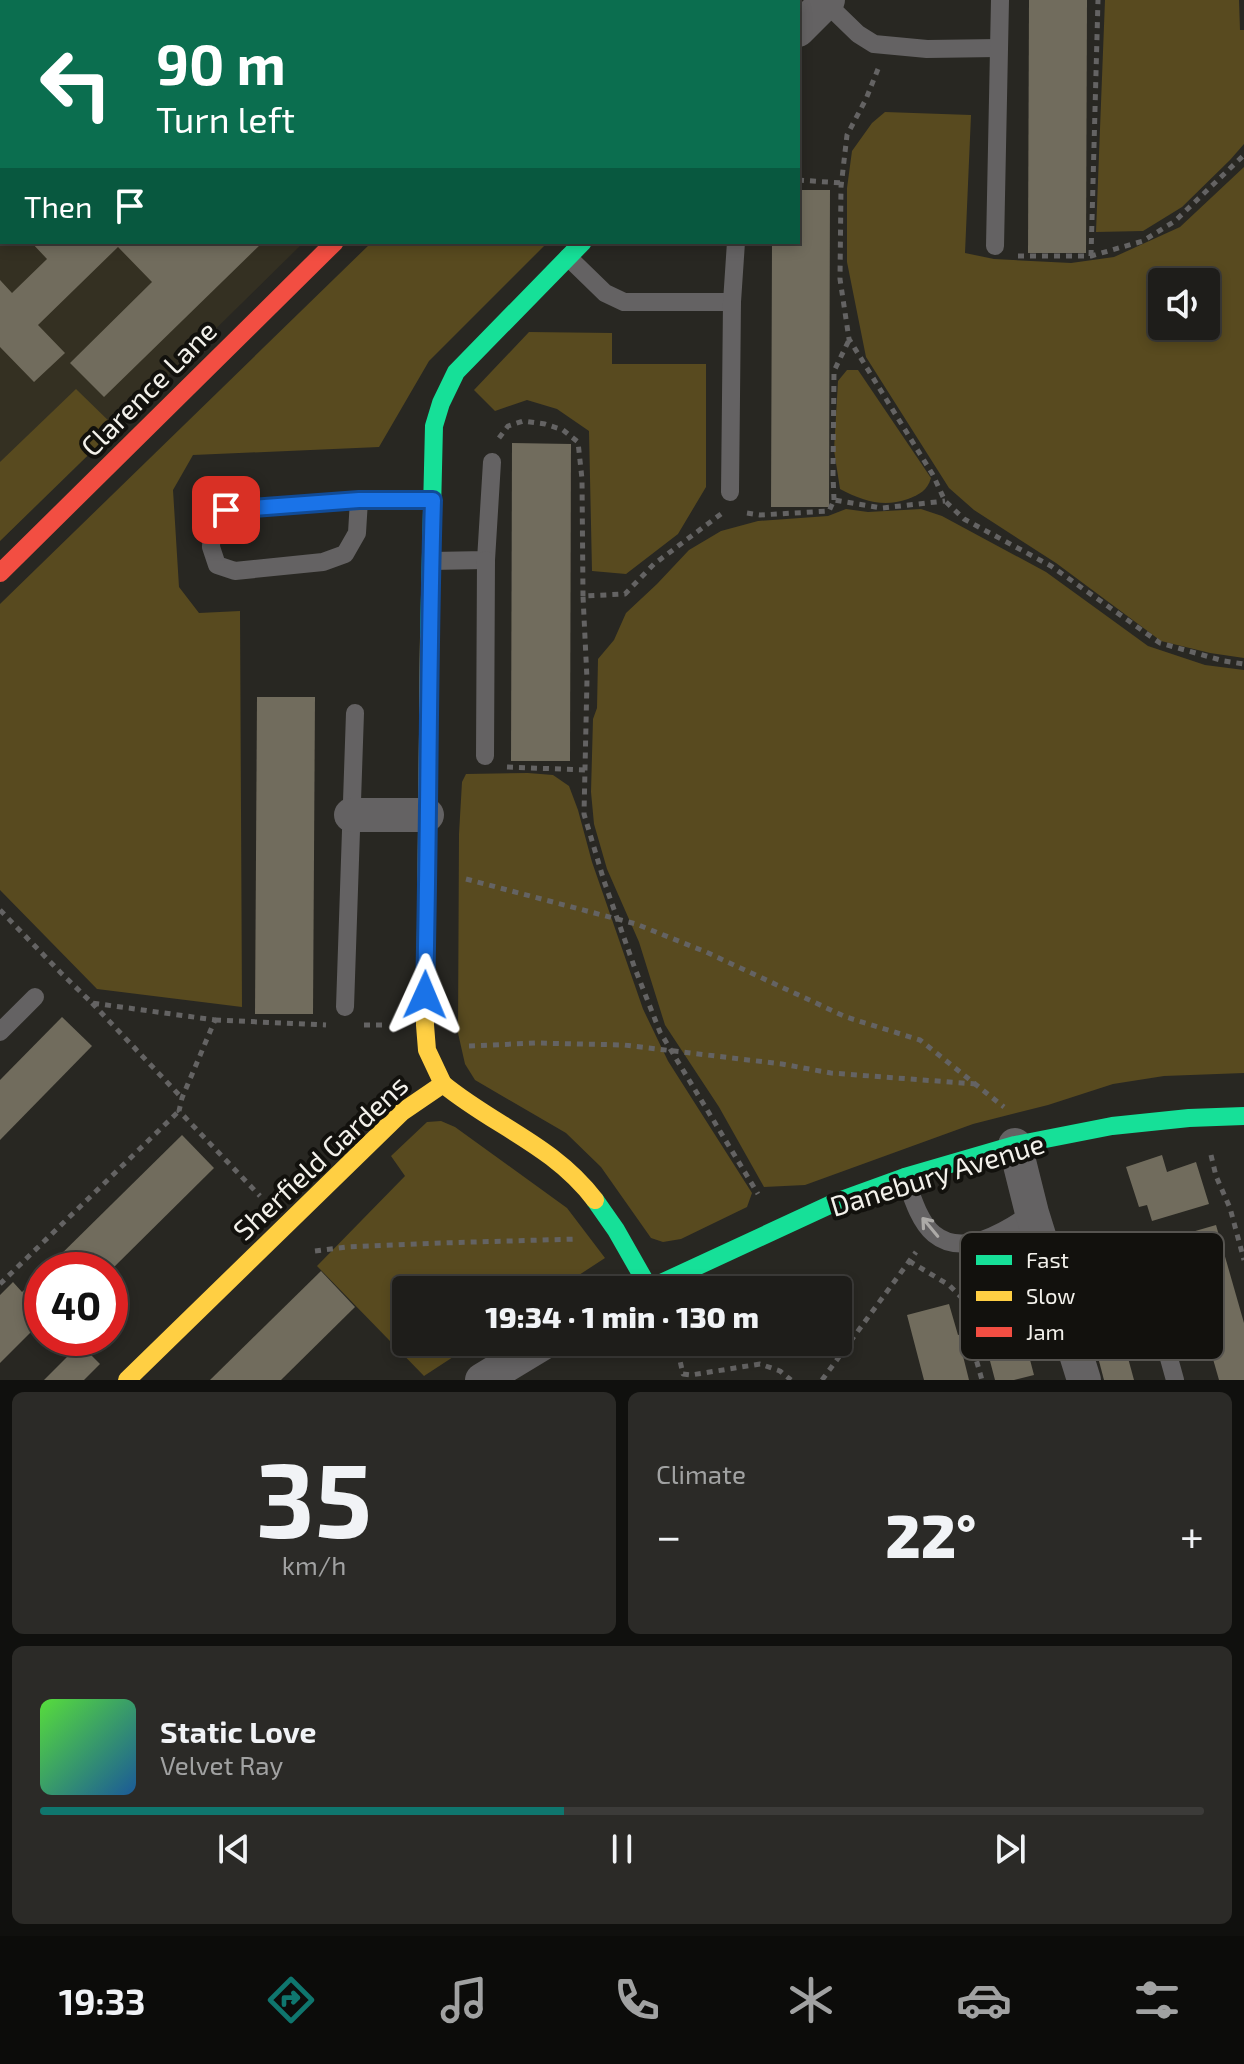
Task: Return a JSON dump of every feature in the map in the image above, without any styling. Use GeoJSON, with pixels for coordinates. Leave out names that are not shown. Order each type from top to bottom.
{"type":"FeatureCollection","features":[{"type":"Feature","properties":{"kind":"street"},"geometry":{"type":"LineString","coordinates":[[800,28],[827,1]]}},
{"type":"Feature","properties":{"kind":"street","name":"Clarence Lane"},"geometry":{"type":"LineString","coordinates":[[0,573],[333,244]]}},
{"type":"Feature","properties":{"kind":"street"},"geometry":{"type":"LineString","coordinates":[[443,1084],[427,1050],[425,1025],[434,426],[456,372],[581,244]]}},
{"type":"Feature","properties":{"kind":"street"},"geometry":{"type":"LineString","coordinates":[[351,815],[427,815]]}},
{"type":"Feature","properties":{"kind":"street","name":"Sherfield Gardens"},"geometry":{"type":"LineString","coordinates":[[127,1380],[402,1112],[443,1084],[458,1097],[542,1149],[581,1183],[614,1226],[640,1276]]}},
{"type":"Feature","properties":{"kind":"street","name":"Danebury Avenue"},"geometry":{"type":"LineString","coordinates":[[675,1276],[824,1207],[905,1177],[1015,1145],[1112,1126],[1244,1116]]}},
{"type":"Feature","properties":{"kind":"street"},"geometry":{"type":"LineString","coordinates":[[1015,1145],[1038,1232]]}},
{"type":"Feature","properties":{"kind":"street"},"geometry":{"type":"LineString","coordinates":[[482,1380],[520,1356]]}},
{"type":"Feature","properties":{"kind":"street"},"geometry":{"type":"LineString","coordinates":[[1078,1360],[1084,1380]]}},
{"type":"Feature","properties":{"kind":"lane"},"geometry":{"type":"LineString","coordinates":[[995,246],[1000,0]]}},
{"type":"Feature","properties":{"kind":"lane"},"geometry":{"type":"LineString","coordinates":[[827,1],[858,34],[874,44],[927,49],[998,48]]}},
{"type":"Feature","properties":{"kind":"lane"},"geometry":{"type":"LineString","coordinates":[[730,492],[732,302],[736,244]]}},
{"type":"Feature","properties":{"kind":"lane"},"geometry":{"type":"LineString","coordinates":[[568,257],[605,293],[624,302],[732,302]]}},
{"type":"Feature","properties":{"kind":"lane"},"geometry":{"type":"LineString","coordinates":[[485,756],[486,560],[492,462]]}},
{"type":"Feature","properties":{"kind":"lane"},"geometry":{"type":"LineString","coordinates":[[359,500],[357,533],[345,554],[323,562],[235,571],[217,565],[211,547],[212,525],[226,510],[359,500],[433,500]]}},
{"type":"Feature","properties":{"kind":"lane"},"geometry":{"type":"LineString","coordinates":[[431,561],[486,560]]}},
{"type":"Feature","properties":{"kind":"lane"},"geometry":{"type":"LineString","coordinates":[[345,1007],[355,713]]}},
{"type":"Feature","properties":{"kind":"lane"},"geometry":{"type":"LineString","coordinates":[[0,1032],[35,997]]}},
{"type":"Feature","properties":{"kind":"lane"},"geometry":{"type":"LineString","coordinates":[[905,1177],[914,1204],[932,1233],[950,1244],[960,1243]]}},
{"type":"Feature","properties":{"kind":"lane"},"geometry":{"type":"LineString","coordinates":[[1000,1232],[1032,1213]]}},
{"type":"Feature","properties":{"kind":"lane"},"geometry":{"type":"LineString","coordinates":[[1169,1360],[1175,1380]]}},
{"type":"Feature","properties":{"kind":"path"},"geometry":{"type":"LineString","coordinates":[[1091,256],[1098,0]]}},
{"type":"Feature","properties":{"kind":"path"},"geometry":{"type":"LineString","coordinates":[[887,46],[866,99],[847,135],[842,183],[840,279],[849,339],[933,475],[945,501],[964,519],[1051,566],[1160,643],[1244,664]]}},
{"type":"Feature","properties":{"kind":"path"},"geometry":{"type":"LineString","coordinates":[[995,246],[995,256],[1091,256],[1143,241],[1175,221],[1244,155]]}},
{"type":"Feature","properties":{"kind":"path"},"geometry":{"type":"LineString","coordinates":[[800,180],[842,183]]}},
{"type":"Feature","properties":{"kind":"path"},"geometry":{"type":"LineString","coordinates":[[738,513],[760,515],[829,511],[834,500],[834,371],[849,339]]}},
{"type":"Feature","properties":{"kind":"path"},"geometry":{"type":"LineString","coordinates":[[492,462],[497,441],[508,426],[523,421],[563,430],[578,442],[582,479],[587,679],[584,814],[604,881],[660,1032],[761,1198]]}},
{"type":"Feature","properties":{"kind":"path"},"geometry":{"type":"LineString","coordinates":[[834,500],[882,508],[945,501]]}},
{"type":"Feature","properties":{"kind":"path"},"geometry":{"type":"LineString","coordinates":[[583,596],[625,594],[654,564],[721,514],[728,513]]}},
{"type":"Feature","properties":{"kind":"path"},"geometry":{"type":"LineString","coordinates":[[485,756],[489,766],[586,770]]}},
{"type":"Feature","properties":{"kind":"path"},"geometry":{"type":"LineString","coordinates":[[428,872],[479,881],[636,924],[706,952],[846,1017],[920,1040],[1007,1109]]}},
{"type":"Feature","properties":{"kind":"path"},"geometry":{"type":"LineString","coordinates":[[0,910],[182,1098]]}},
{"type":"Feature","properties":{"kind":"path"},"geometry":{"type":"LineString","coordinates":[[92,1003],[215,1020],[334,1026]]}},
{"type":"Feature","properties":{"kind":"path"},"geometry":{"type":"LineString","coordinates":[[0,1284],[179,1111],[215,1020]]}},
{"type":"Feature","properties":{"kind":"path"},"geometry":{"type":"LineString","coordinates":[[349,1026],[425,1025]]}},
{"type":"Feature","properties":{"kind":"path"},"geometry":{"type":"LineString","coordinates":[[427,1050],[536,1043],[624,1045],[831,1073],[977,1084]]}},
{"type":"Feature","properties":{"kind":"path"},"geometry":{"type":"LineString","coordinates":[[179,1111],[314,1251],[347,1247],[570,1239],[600,1236],[614,1226]]}},
{"type":"Feature","properties":{"kind":"path"},"geometry":{"type":"LineString","coordinates":[[1207,1117],[1216,1176],[1230,1208],[1244,1260]]}},
{"type":"Feature","properties":{"kind":"path"},"geometry":{"type":"LineString","coordinates":[[822,1380],[932,1233]]}},
{"type":"Feature","properties":{"kind":"path"},"geometry":{"type":"LineString","coordinates":[[909,1261],[949,1285],[960,1296]]}},
{"type":"Feature","properties":{"kind":"path"},"geometry":{"type":"LineString","coordinates":[[679,1356],[682,1377],[760,1364],[780,1371],[791,1380]]}},
{"type":"Feature","properties":{"kind":"path"},"geometry":{"type":"LineString","coordinates":[[976,1360],[982,1380]]}},
{"type":"Feature","properties":{"kind":"shaded area"},"geometry":{"type":"Polygon","coordinates":[[[1105,0],[1239,0],[1240,30],[1244,30],[1244,144],[1182,207],[1143,231],[1096,232],[1105,0]]]}},
{"type":"Feature","properties":{"kind":"shaded area"},"geometry":{"type":"Polygon","coordinates":[[[885,112],[971,115],[965,253],[994,259],[1071,263],[1114,257],[1180,227],[1244,167],[1244,658],[1161,641],[1056,563],[974,510],[949,488],[866,357],[847,262],[847,188],[852,151],[872,123],[885,112]]]}},
{"type":"Feature","properties":{"kind":"shaded area"},"geometry":{"type":"Polygon","coordinates":[[[0,244],[302,244],[0,541],[0,244]]]}},
{"type":"Feature","properties":{"kind":"shaded area"},"geometry":{"type":"Polygon","coordinates":[[[370,244],[546,244],[429,361],[379,447],[193,455],[173,490],[179,587],[199,613],[240,611],[242,1007],[97,989],[0,890],[0,604],[370,244]]]}},
{"type":"Feature","properties":{"kind":"shaded area"},"geometry":{"type":"Polygon","coordinates":[[[529,332],[612,333],[612,364],[706,364],[706,487],[678,534],[626,574],[592,571],[589,431],[557,409],[527,400],[495,411],[474,390],[529,332]]]}},
{"type":"Feature","properties":{"kind":"shaded area"},"geometry":{"type":"Polygon","coordinates":[[[847,370],[858,370],[931,478],[919,494],[899,502],[882,503],[865,500],[840,489],[834,450],[838,381],[847,370]]]}},
{"type":"Feature","properties":{"kind":"shaded area"},"geometry":{"type":"Polygon","coordinates":[[[76,389],[116,428],[0,541],[0,462],[76,389]]]}},
{"type":"Feature","properties":{"kind":"shaded area"},"geometry":{"type":"Polygon","coordinates":[[[846,509],[868,512],[921,509],[942,516],[1046,572],[1148,646],[1205,665],[1244,670],[1244,1073],[1164,1076],[1113,1084],[973,1124],[805,1185],[764,1187],[719,1107],[665,1025],[639,942],[607,869],[594,824],[591,792],[598,659],[614,640],[626,613],[689,550],[721,531],[758,521],[828,516],[846,509]]]}},
{"type":"Feature","properties":{"kind":"shaded area"},"geometry":{"type":"Polygon","coordinates":[[[466,774],[553,775],[569,786],[643,1009],[668,1061],[752,1193],[747,1207],[681,1239],[663,1242],[651,1238],[601,1167],[566,1133],[475,1080],[465,1064],[458,1033],[462,782],[466,774]]]}},
{"type":"Feature","properties":{"kind":"shaded area"},"geometry":{"type":"Polygon","coordinates":[[[441,1121],[455,1127],[567,1208],[605,1258],[577,1276],[392,1276],[392,1343],[317,1266],[405,1176],[391,1156],[427,1122],[441,1121]]]}},
{"type":"Feature","properties":{"kind":"shaded area"},"geometry":{"type":"Polygon","coordinates":[[[405,1356],[455,1356],[424,1376],[405,1356]]]}},
{"type":"Feature","properties":{"kind":"building"},"geometry":{"type":"Polygon","coordinates":[[[1029,0],[1087,0],[1086,253],[1028,253],[1029,0]]]}},
{"type":"Feature","properties":{"kind":"building"},"geometry":{"type":"Polygon","coordinates":[[[800,190],[830,190],[829,507],[771,507],[772,244],[800,244],[800,190]]]}},
{"type":"Feature","properties":{"kind":"building"},"geometry":{"type":"Polygon","coordinates":[[[33,244],[261,244],[104,397],[70,363],[152,282],[118,247],[38,325],[65,353],[34,382],[0,347],[0,280],[12,293],[47,259],[33,244]]]}},
{"type":"Feature","properties":{"kind":"building"},"geometry":{"type":"Polygon","coordinates":[[[512,443],[571,444],[570,761],[511,761],[512,443]]]}},
{"type":"Feature","properties":{"kind":"building"},"geometry":{"type":"Polygon","coordinates":[[[257,697],[315,697],[313,1014],[255,1014],[257,697]]]}},
{"type":"Feature","properties":{"kind":"building"},"geometry":{"type":"Polygon","coordinates":[[[62,1017],[92,1046],[0,1140],[0,1080],[62,1017]]]}},
{"type":"Feature","properties":{"kind":"building"},"geometry":{"type":"Polygon","coordinates":[[[182,1135],[214,1168],[128,1253],[63,1252],[182,1135]]]}},
{"type":"Feature","properties":{"kind":"building"},"geometry":{"type":"Polygon","coordinates":[[[1162,1155],[1167,1172],[1196,1162],[1209,1204],[1152,1221],[1147,1205],[1139,1207],[1126,1167],[1162,1155]]]}},
{"type":"Feature","properties":{"kind":"building"},"geometry":{"type":"Polygon","coordinates":[[[1216,1225],[1218,1232],[1192,1232],[1216,1225]]]}},
{"type":"Feature","properties":{"kind":"building"},"geometry":{"type":"Polygon","coordinates":[[[1224,1253],[1244,1323],[1244,1380],[1219,1380],[1213,1360],[1224,1360],[1224,1253]]]}},
{"type":"Feature","properties":{"kind":"building"},"geometry":{"type":"Polygon","coordinates":[[[321,1271],[355,1307],[281,1380],[210,1380],[321,1271]]]}},
{"type":"Feature","properties":{"kind":"building"},"geometry":{"type":"Polygon","coordinates":[[[13,1282],[22,1292],[24,1290],[24,1339],[0,1363],[0,1295],[13,1282]]]}},
{"type":"Feature","properties":{"kind":"building"},"geometry":{"type":"Polygon","coordinates":[[[949,1304],[958,1335],[960,1360],[964,1360],[969,1380],[924,1380],[907,1315],[949,1304]]]}},
{"type":"Feature","properties":{"kind":"building"},"geometry":{"type":"Polygon","coordinates":[[[68,1356],[92,1356],[100,1364],[84,1380],[44,1380],[68,1356]]]}},
{"type":"Feature","properties":{"kind":"building"},"geometry":{"type":"Polygon","coordinates":[[[990,1360],[1030,1360],[1034,1375],[1014,1380],[995,1380],[990,1360]]]}},
{"type":"Feature","properties":{"kind":"building"},"geometry":{"type":"Polygon","coordinates":[[[1099,1360],[1129,1360],[1134,1380],[1104,1380],[1099,1360]]]}},
{"type":"Feature","properties":{"kind":"traffic: fast"},"geometry":{"type":"LineString","coordinates":[[429,637],[434,426],[441,403],[456,372],[581,244]]}},
{"type":"Feature","properties":{"kind":"traffic: fast"},"geometry":{"type":"LineString","coordinates":[[676,1276],[836,1202],[905,1177],[1015,1145],[1112,1126],[1244,1116]]}},
{"type":"Feature","properties":{"kind":"traffic: fast"},"geometry":{"type":"LineString","coordinates":[[595,1200],[642,1276]]}},
{"type":"Feature","properties":{"kind":"traffic: slow"},"geometry":{"type":"LineString","coordinates":[[429,637],[425,1025],[427,1050],[443,1084]]}},
{"type":"Feature","properties":{"kind":"traffic: slow"},"geometry":{"type":"LineString","coordinates":[[127,1380],[402,1112],[443,1084],[542,1150],[579,1181],[595,1200]]}},
{"type":"Feature","properties":{"kind":"traffic: jam"},"geometry":{"type":"LineString","coordinates":[[0,573],[333,244]]}},
{"type":"Feature","properties":{"kind":"route"},"geometry":{"type":"LineString","coordinates":[[226,510],[359,500],[433,500],[425,995]]}}]}
